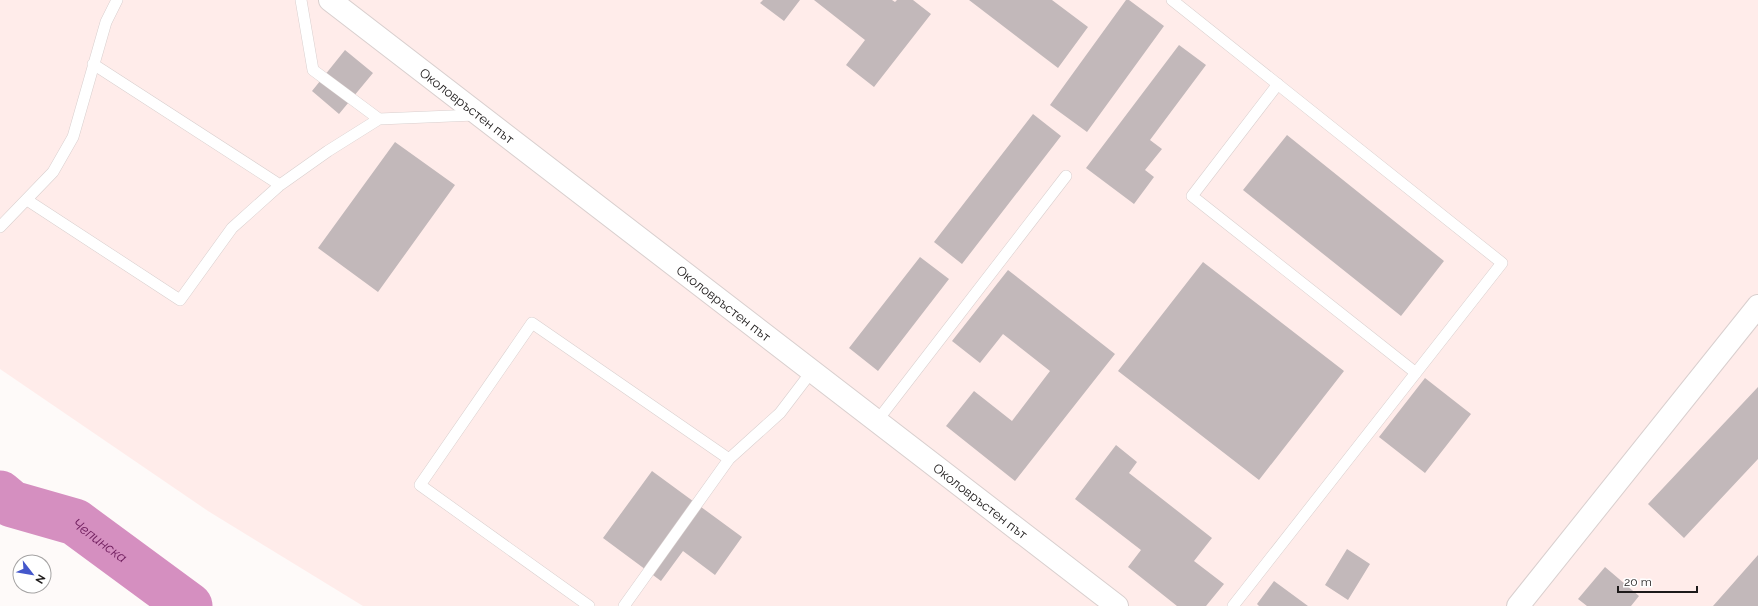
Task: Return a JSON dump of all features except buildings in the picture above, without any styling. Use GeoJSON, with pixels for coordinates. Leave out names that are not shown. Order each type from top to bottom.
{"type":"FeatureCollection","features":[{"type":"Feature","properties":{"kind":"street","name":"Околовръстен път"},"geometry":{"type":"LineString","coordinates":[[330,0],[1117,606]]}},
{"type":"Feature","properties":{"kind":"street"},"geometry":{"type":"LineString","coordinates":[[1518,606],[1758,306]]}},
{"type":"Feature","properties":{"kind":"lane"},"geometry":{"type":"LineString","coordinates":[[0,227],[53,172],[73,137],[106,22],[117,0]]}},
{"type":"Feature","properties":{"kind":"lane"},"geometry":{"type":"LineString","coordinates":[[301,0],[314,70],[379,119]]}},
{"type":"Feature","properties":{"kind":"lane"},"geometry":{"type":"LineString","coordinates":[[1172,0],[1502,263],[1233,606]]}},
{"type":"Feature","properties":{"kind":"lane"},"geometry":{"type":"LineString","coordinates":[[94,64],[280,184]]}},
{"type":"Feature","properties":{"kind":"lane"},"geometry":{"type":"LineString","coordinates":[[1278,84],[1192,196],[1416,372]]}},
{"type":"Feature","properties":{"kind":"lane"},"geometry":{"type":"LineString","coordinates":[[27,200],[180,300],[232,228],[280,184],[328,151],[379,119],[479,115]]}},
{"type":"Feature","properties":{"kind":"lane"},"geometry":{"type":"LineString","coordinates":[[877,421],[1066,176]]}},
{"type":"Feature","properties":{"kind":"lane"},"geometry":{"type":"LineString","coordinates":[[589,606],[420,485],[532,322],[729,459]]}},
{"type":"Feature","properties":{"kind":"lane"},"geometry":{"type":"LineString","coordinates":[[624,606],[729,459],[780,413],[812,371]]}},
{"type":"Feature","properties":{"kind":"shaded area"},"geometry":{"type":"Polygon","coordinates":[[[0,0],[1758,0],[1758,606],[363,606],[208,511],[0,369],[0,0]]]}},
{"type":"Feature","properties":{"kind":"waterway","name":"Чепинска"},"geometry":{"type":"LineString","coordinates":[[0,494],[12,504],[75,522],[189,606]]}}]}
